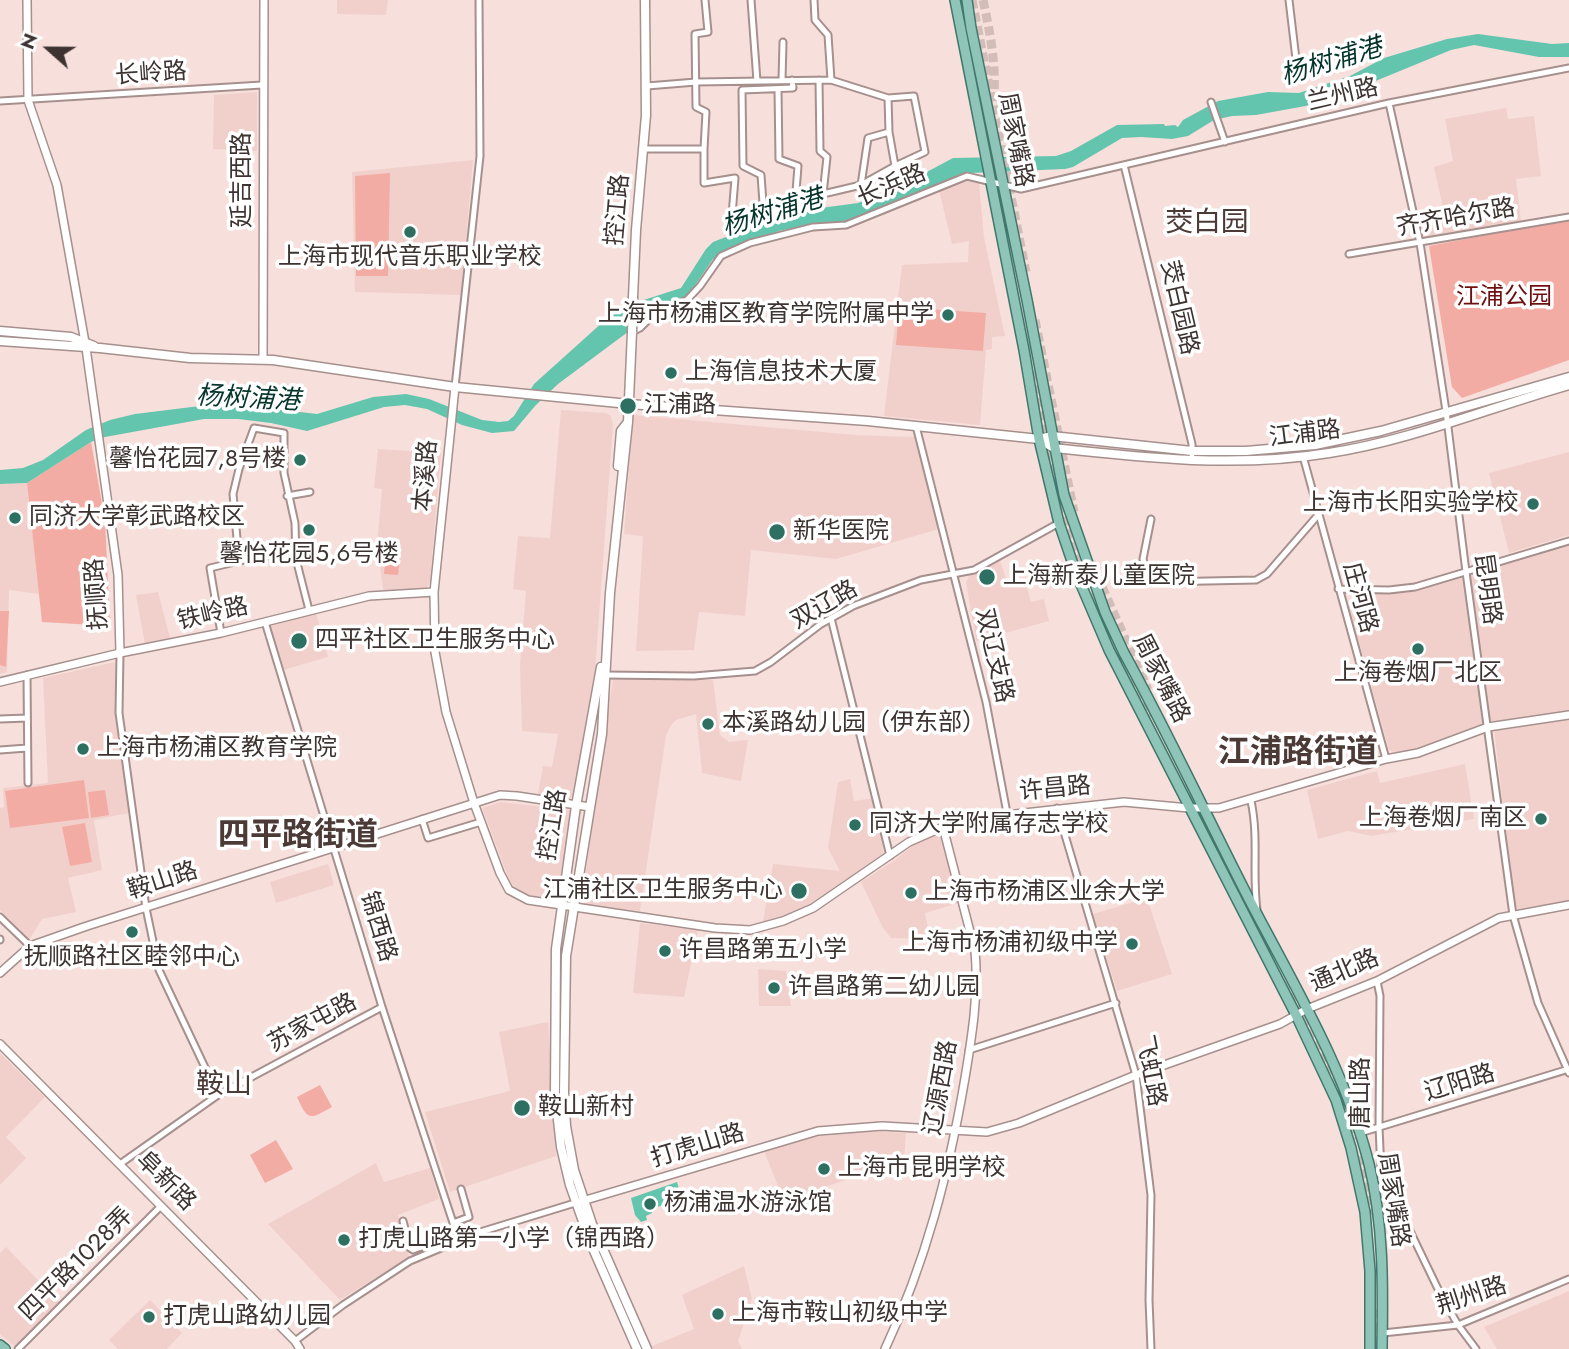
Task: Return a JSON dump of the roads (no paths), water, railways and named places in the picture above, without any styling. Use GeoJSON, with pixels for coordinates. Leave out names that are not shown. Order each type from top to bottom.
{"type":"FeatureCollection","features":[{"type":"Feature","properties":{"kind":"main road","name":"控江路"},"geometry":{"type":"LineString","coordinates":[[645,0],[647,86],[633,275],[628,422],[603,675],[602,734],[566,956],[564,1093],[571,1157],[592,1224],[647,1349]]}},
{"type":"Feature","properties":{"kind":"main road","name":"周家嘴路"},"geometry":{"type":"LineString","coordinates":[[955,0],[1039,439],[1059,523],[1099,630],[1296,1015],[1336,1100],[1360,1186],[1370,1271],[1370,1349]]}},
{"type":"Feature","properties":{"kind":"main road","name":"周家嘴路"},"geometry":{"type":"LineString","coordinates":[[967,0],[1054,448],[1070,517],[1105,612],[1342,1083],[1370,1168],[1380,1232],[1383,1274],[1382,1349]]}},
{"type":"Feature","properties":{"kind":"main road","name":"江浦路"},"geometry":{"type":"LineString","coordinates":[[0,331],[69,337],[85,345]]}},
{"type":"Feature","properties":{"kind":"main road","name":"江浦路"},"geometry":{"type":"LineString","coordinates":[[0,341],[85,345],[200,359],[263,359],[455,387],[1039,439],[1052,436],[1241,461],[1303,457],[1382,442],[1569,386]]}},
{"type":"Feature","properties":{"kind":"main road","name":"江浦路"},"geometry":{"type":"LineString","coordinates":[[1039,439],[1054,448],[1192,456],[1300,446],[1367,435],[1569,377]]}},
{"type":"Feature","properties":{"kind":"main road","name":"控江路"},"geometry":{"type":"LineString","coordinates":[[603,675],[576,806],[556,949],[552,1018],[555,1093],[563,1164],[575,1203],[637,1349]]}},
{"type":"Feature","properties":{"kind":"street","name":"抚顺路"},"geometry":{"type":"LineString","coordinates":[[27,0],[28,100],[57,186],[85,345],[118,575],[119,713],[125,780],[146,908],[159,970],[218,1095]]}},
{"type":"Feature","properties":{"kind":"street","name":"延吉西路"},"geometry":{"type":"LineString","coordinates":[[263,359],[264,0]]}},
{"type":"Feature","properties":{"kind":"street","name":"本溪路"},"geometry":{"type":"LineString","coordinates":[[479,0],[480,156],[434,592],[435,652],[446,712],[474,803],[500,873],[509,890],[528,900],[561,906]]}},
{"type":"Feature","properties":{"kind":"street"},"geometry":{"type":"LineString","coordinates":[[647,86],[696,82],[757,80],[831,80],[888,97],[914,96],[925,152],[861,185],[823,194],[731,228],[735,178],[704,183],[706,111],[696,107],[696,82],[695,34],[708,32],[705,0]]}},
{"type":"Feature","properties":{"kind":"street"},"geometry":{"type":"LineString","coordinates":[[751,0],[757,80]]}},
{"type":"Feature","properties":{"kind":"street"},"geometry":{"type":"LineString","coordinates":[[814,0],[815,20],[828,35],[831,80]]}},
{"type":"Feature","properties":{"kind":"street"},"geometry":{"type":"LineString","coordinates":[[1289,0],[1296,59]]}},
{"type":"Feature","properties":{"kind":"street"},"geometry":{"type":"LineString","coordinates":[[782,80],[783,42]]}},
{"type":"Feature","properties":{"kind":"street","name":"兰州路"},"geometry":{"type":"LineString","coordinates":[[1004,186],[1021,189],[1389,103],[1569,68]]}},
{"type":"Feature","properties":{"kind":"street"},"geometry":{"type":"LineString","coordinates":[[764,217],[761,175],[743,166],[742,90],[793,88],[792,80]]}},
{"type":"Feature","properties":{"kind":"street"},"geometry":{"type":"LineString","coordinates":[[819,80],[820,151],[827,157],[823,194]]}},
{"type":"Feature","properties":{"kind":"street","name":"长岭路"},"geometry":{"type":"LineString","coordinates":[[0,101],[262,85]]}},
{"type":"Feature","properties":{"kind":"street"},"geometry":{"type":"LineString","coordinates":[[778,89],[779,159],[798,166],[794,205]]}},
{"type":"Feature","properties":{"kind":"street"},"geometry":{"type":"LineString","coordinates":[[888,97],[889,132],[895,166]]}},
{"type":"Feature","properties":{"kind":"street"},"geometry":{"type":"LineString","coordinates":[[1211,102],[1225,142]]}},
{"type":"Feature","properties":{"kind":"street","name":"昆明路"},"geometry":{"type":"LineString","coordinates":[[1389,103],[1420,243],[1446,411],[1513,915],[1538,1003],[1569,1071]]}},
{"type":"Feature","properties":{"kind":"street"},"geometry":{"type":"LineString","coordinates":[[861,185],[868,138],[889,132]]}},
{"type":"Feature","properties":{"kind":"street"},"geometry":{"type":"LineString","coordinates":[[643,149],[704,149]]}},
{"type":"Feature","properties":{"kind":"street","name":"茭白园路"},"geometry":{"type":"LineString","coordinates":[[1124,165],[1192,456]]}},
{"type":"Feature","properties":{"kind":"street","name":"长浜路"},"geometry":{"type":"LineString","coordinates":[[632,332],[643,326],[654,314],[687,300],[721,256],[750,243],[813,227],[846,225],[967,176],[989,177]]}},
{"type":"Feature","properties":{"kind":"street"},"geometry":{"type":"LineString","coordinates":[[989,177],[1004,186]]}},
{"type":"Feature","properties":{"kind":"street","name":"齐齐哈尔路"},"geometry":{"type":"LineString","coordinates":[[1349,254],[1569,217]]}},
{"type":"Feature","properties":{"kind":"street","name":"双辽支路"},"geometry":{"type":"LineString","coordinates":[[916,426],[986,702],[1007,813]]}},
{"type":"Feature","properties":{"kind":"street"},"geometry":{"type":"LineString","coordinates":[[239,561],[233,494],[239,469],[254,428],[284,433],[287,496],[295,523],[296,559],[309,610]]}},
{"type":"Feature","properties":{"kind":"street","name":"庄河路"},"geometry":{"type":"LineString","coordinates":[[1300,446],[1386,759]]}},
{"type":"Feature","properties":{"kind":"street"},"geometry":{"type":"LineString","coordinates":[[287,496],[310,492]]}},
{"type":"Feature","properties":{"kind":"street"},"geometry":{"type":"LineString","coordinates":[[1151,519],[1143,559],[1147,576],[1157,582],[1256,580],[1267,574],[1318,514]]}},
{"type":"Feature","properties":{"kind":"street","name":"双辽路"},"geometry":{"type":"LineString","coordinates":[[603,675],[694,676],[755,671],[831,618],[853,606],[921,580],[974,570],[1059,523]]}},
{"type":"Feature","properties":{"kind":"street"},"geometry":{"type":"LineString","coordinates":[[1339,589],[1408,588],[1569,541]]}},
{"type":"Feature","properties":{"kind":"street"},"geometry":{"type":"LineString","coordinates":[[221,633],[210,568],[281,554],[296,559]]}},
{"type":"Feature","properties":{"kind":"street","name":"铁岭路"},"geometry":{"type":"LineString","coordinates":[[0,682],[120,653],[221,633],[369,596],[434,592]]}},
{"type":"Feature","properties":{"kind":"street"},"geometry":{"type":"LineString","coordinates":[[831,618],[890,856]]}},
{"type":"Feature","properties":{"kind":"street","name":"锦西路"},"geometry":{"type":"LineString","coordinates":[[265,622],[382,1007],[459,1241]]}},
{"type":"Feature","properties":{"kind":"street"},"geometry":{"type":"LineString","coordinates":[[27,676],[28,783]]}},
{"type":"Feature","properties":{"kind":"street","name":"许昌路"},"geometry":{"type":"LineString","coordinates":[[561,906],[715,928],[750,930],[783,921],[813,908],[909,842],[970,819],[1125,802],[1205,809],[1251,801],[1386,759],[1418,753],[1488,727],[1569,715]]}},
{"type":"Feature","properties":{"kind":"street"},"geometry":{"type":"LineString","coordinates":[[0,719],[27,718]]}},
{"type":"Feature","properties":{"kind":"street"},"geometry":{"type":"LineString","coordinates":[[0,750],[27,748]]}},
{"type":"Feature","properties":{"kind":"street","name":"鞍山路"},"geometry":{"type":"LineString","coordinates":[[0,973],[30,946],[500,795],[590,807]]}},
{"type":"Feature","properties":{"kind":"street"},"geometry":{"type":"LineString","coordinates":[[1251,801],[1256,830],[1254,874],[1258,916]]}},
{"type":"Feature","properties":{"kind":"street","name":"飞虹路"},"geometry":{"type":"LineString","coordinates":[[1057,808],[1136,1076],[1151,1195],[1151,1349]]}},
{"type":"Feature","properties":{"kind":"street"},"geometry":{"type":"LineString","coordinates":[[422,819],[428,838],[481,822]]}},
{"type":"Feature","properties":{"kind":"street","name":"辽源西路"},"geometry":{"type":"LineString","coordinates":[[885,1349],[934,1220],[955,1131],[969,1049],[977,969],[975,951],[943,827]]}},
{"type":"Feature","properties":{"kind":"street","name":"通北路"},"geometry":{"type":"LineString","coordinates":[[1136,1076],[1246,1038],[1307,1009],[1377,981],[1499,918],[1569,905]]}},
{"type":"Feature","properties":{"kind":"street"},"geometry":{"type":"LineString","coordinates":[[0,917],[30,946]]}},
{"type":"Feature","properties":{"kind":"street","name":"唐山路"},"geometry":{"type":"LineString","coordinates":[[1377,981],[1380,996],[1380,1165],[1384,1179],[1458,1325],[1476,1349]]}},
{"type":"Feature","properties":{"kind":"street"},"geometry":{"type":"LineString","coordinates":[[969,1049],[1116,1003]]}},
{"type":"Feature","properties":{"kind":"street","name":"苏家屯路"},"geometry":{"type":"LineString","coordinates":[[120,1164],[218,1095],[382,1007]]}},
{"type":"Feature","properties":{"kind":"street","name":"阜新路"},"geometry":{"type":"LineString","coordinates":[[0,1044],[300,1349]]}},
{"type":"Feature","properties":{"kind":"street","name":"辽阳路"},"geometry":{"type":"LineString","coordinates":[[1360,1133],[1569,1071]]}},
{"type":"Feature","properties":{"kind":"street","name":"打虎山路"},"geometry":{"type":"LineString","coordinates":[[295,1341],[410,1261],[477,1233],[818,1131],[882,1126],[987,1132],[1019,1123],[1136,1076]]}},
{"type":"Feature","properties":{"kind":"street"},"geometry":{"type":"LineString","coordinates":[[453,1223],[469,1217],[461,1189]]}},
{"type":"Feature","properties":{"kind":"street","name":"四平路1028弄"},"geometry":{"type":"LineString","coordinates":[[18,1349],[161,1206]]}},
{"type":"Feature","properties":{"kind":"street"},"geometry":{"type":"LineString","coordinates":[[403,1221],[410,1248],[414,1250],[434,1242]]}},
{"type":"Feature","properties":{"kind":"street","name":"荆州路"},"geometry":{"type":"LineString","coordinates":[[1382,1333],[1458,1325],[1569,1279]]}},
{"type":"Feature","properties":{"kind":"tunnel"},"geometry":{"type":"LineString","coordinates":[[972,0],[1026,272]]}},
{"type":"Feature","properties":{"kind":"tunnel"},"geometry":{"type":"LineString","coordinates":[[983,0],[993,60],[994,96]]}},
{"type":"Feature","properties":{"kind":"tunnel"},"geometry":{"type":"LineString","coordinates":[[1035,320],[1074,512]]}},
{"type":"Feature","properties":{"kind":"tunnel"},"geometry":{"type":"LineString","coordinates":[[1032,372],[1053,479],[1069,540],[1100,618],[1149,718]]}},
{"type":"Feature","properties":{"kind":"tunnel"},"geometry":{"type":"LineString","coordinates":[[1091,562],[1148,690]]}},
{"type":"Feature","properties":{"kind":"tunnel"},"geometry":{"type":"LineString","coordinates":[[1288,980],[1339,1087]]}},
{"type":"Feature","properties":{"kind":"tunnel"},"geometry":{"type":"LineString","coordinates":[[1339,1100],[1352,1140]]}},
{"type":"Feature","properties":{"kind":"tunnel"},"geometry":{"type":"LineString","coordinates":[[1357,1157],[1367,1193],[1369,1215]]}},
{"type":"Feature","properties":{"kind":"tunnel"},"geometry":{"type":"LineString","coordinates":[[1374,1309],[1375,1349]]}},
{"type":"Feature","properties":{"kind":"place","name":"上海市现代音乐职业学校"},"geometry":{"type":"Point","coordinates":[410,232]}},
{"type":"Feature","properties":{"kind":"place","name":"上海市杨浦区教育学院附属中学"},"geometry":{"type":"Point","coordinates":[948,315]}},
{"type":"Feature","properties":{"kind":"place","name":"上海信息技术大厦"},"geometry":{"type":"Point","coordinates":[671,373]}},
{"type":"Feature","properties":{"kind":"place","name":"江浦路"},"geometry":{"type":"Point","coordinates":[628,406]}},
{"type":"Feature","properties":{"kind":"place","name":"馨怡花园7,8号楼"},"geometry":{"type":"Point","coordinates":[300,460]}},
{"type":"Feature","properties":{"kind":"place","name":"上海市长阳实验学校"},"geometry":{"type":"Point","coordinates":[1533,504]}},
{"type":"Feature","properties":{"kind":"place","name":"同济大学彰武路校区"},"geometry":{"type":"Point","coordinates":[15,518]}},
{"type":"Feature","properties":{"kind":"place","name":"馨怡花园5,6号楼"},"geometry":{"type":"Point","coordinates":[309,530]}},
{"type":"Feature","properties":{"kind":"place","name":"新华医院"},"geometry":{"type":"Point","coordinates":[777,532]}},
{"type":"Feature","properties":{"kind":"place","name":"上海新泰儿童医院"},"geometry":{"type":"Point","coordinates":[987,577]}},
{"type":"Feature","properties":{"kind":"place","name":"四平社区卫生服务中心"},"geometry":{"type":"Point","coordinates":[299,641]}},
{"type":"Feature","properties":{"kind":"place","name":"上海卷烟厂北区"},"geometry":{"type":"Point","coordinates":[1418,649]}},
{"type":"Feature","properties":{"kind":"place","name":"本溪路幼儿园（伊东部）"},"geometry":{"type":"Point","coordinates":[708,724]}},
{"type":"Feature","properties":{"kind":"place","name":"上海市杨浦区教育学院"},"geometry":{"type":"Point","coordinates":[83,749]}},
{"type":"Feature","properties":{"kind":"place","name":"上海卷烟厂南区"},"geometry":{"type":"Point","coordinates":[1541,819]}},
{"type":"Feature","properties":{"kind":"place","name":"同济大学附属存志学校"},"geometry":{"type":"Point","coordinates":[855,825]}},
{"type":"Feature","properties":{"kind":"place","name":"江浦社区卫生服务中心"},"geometry":{"type":"Point","coordinates":[799,891]}},
{"type":"Feature","properties":{"kind":"place","name":"上海市杨浦区业余大学"},"geometry":{"type":"Point","coordinates":[911,893]}},
{"type":"Feature","properties":{"kind":"place","name":"抚顺路社区睦邻中心"},"geometry":{"type":"Point","coordinates":[132,932]}},
{"type":"Feature","properties":{"kind":"place","name":"上海市杨浦初级中学"},"geometry":{"type":"Point","coordinates":[1132,944]}},
{"type":"Feature","properties":{"kind":"place","name":"许昌路第五小学"},"geometry":{"type":"Point","coordinates":[665,951]}},
{"type":"Feature","properties":{"kind":"place","name":"许昌路第二幼儿园"},"geometry":{"type":"Point","coordinates":[774,988]}},
{"type":"Feature","properties":{"kind":"place","name":"鞍山新村"},"geometry":{"type":"Point","coordinates":[522,1108]}},
{"type":"Feature","properties":{"kind":"place","name":"上海市昆明学校"},"geometry":{"type":"Point","coordinates":[824,1169]}},
{"type":"Feature","properties":{"kind":"place","name":"杨浦温水游泳馆"},"geometry":{"type":"Point","coordinates":[650,1204]}},
{"type":"Feature","properties":{"kind":"place","name":"打虎山路第一小学（锦西路）"},"geometry":{"type":"Point","coordinates":[344,1240]}},
{"type":"Feature","properties":{"kind":"place","name":"上海市鞍山初级中学"},"geometry":{"type":"Point","coordinates":[718,1314]}},
{"type":"Feature","properties":{"kind":"place","name":"打虎山路幼儿园"},"geometry":{"type":"Point","coordinates":[149,1317]}},
{"type":"Feature","properties":{"kind":"district","name":"茭白园"},"geometry":{"type":"Point","coordinates":[1207,224]}},
{"type":"Feature","properties":{"kind":"district","name":"江浦路街道"},"geometry":{"type":"Point","coordinates":[1298,754]}},
{"type":"Feature","properties":{"kind":"district","name":"四平路街道"},"geometry":{"type":"Point","coordinates":[298,837]}},
{"type":"Feature","properties":{"kind":"district","name":"鞍山"},"geometry":{"type":"Point","coordinates":[224,1086]}},
{"type":"Feature","properties":{"kind":"water label","name":"杨树浦港"},"geometry":{"type":"Point","coordinates":[1332,63]}},
{"type":"Feature","properties":{"kind":"water label","name":"杨树浦港"},"geometry":{"type":"Point","coordinates":[773,214]}},
{"type":"Feature","properties":{"kind":"water label","name":"杨树浦港"},"geometry":{"type":"Point","coordinates":[248,400]}},
{"type":"Feature","properties":{"kind":"park label","name":"江浦公园"},"geometry":{"type":"Point","coordinates":[1504,298]}}]}
